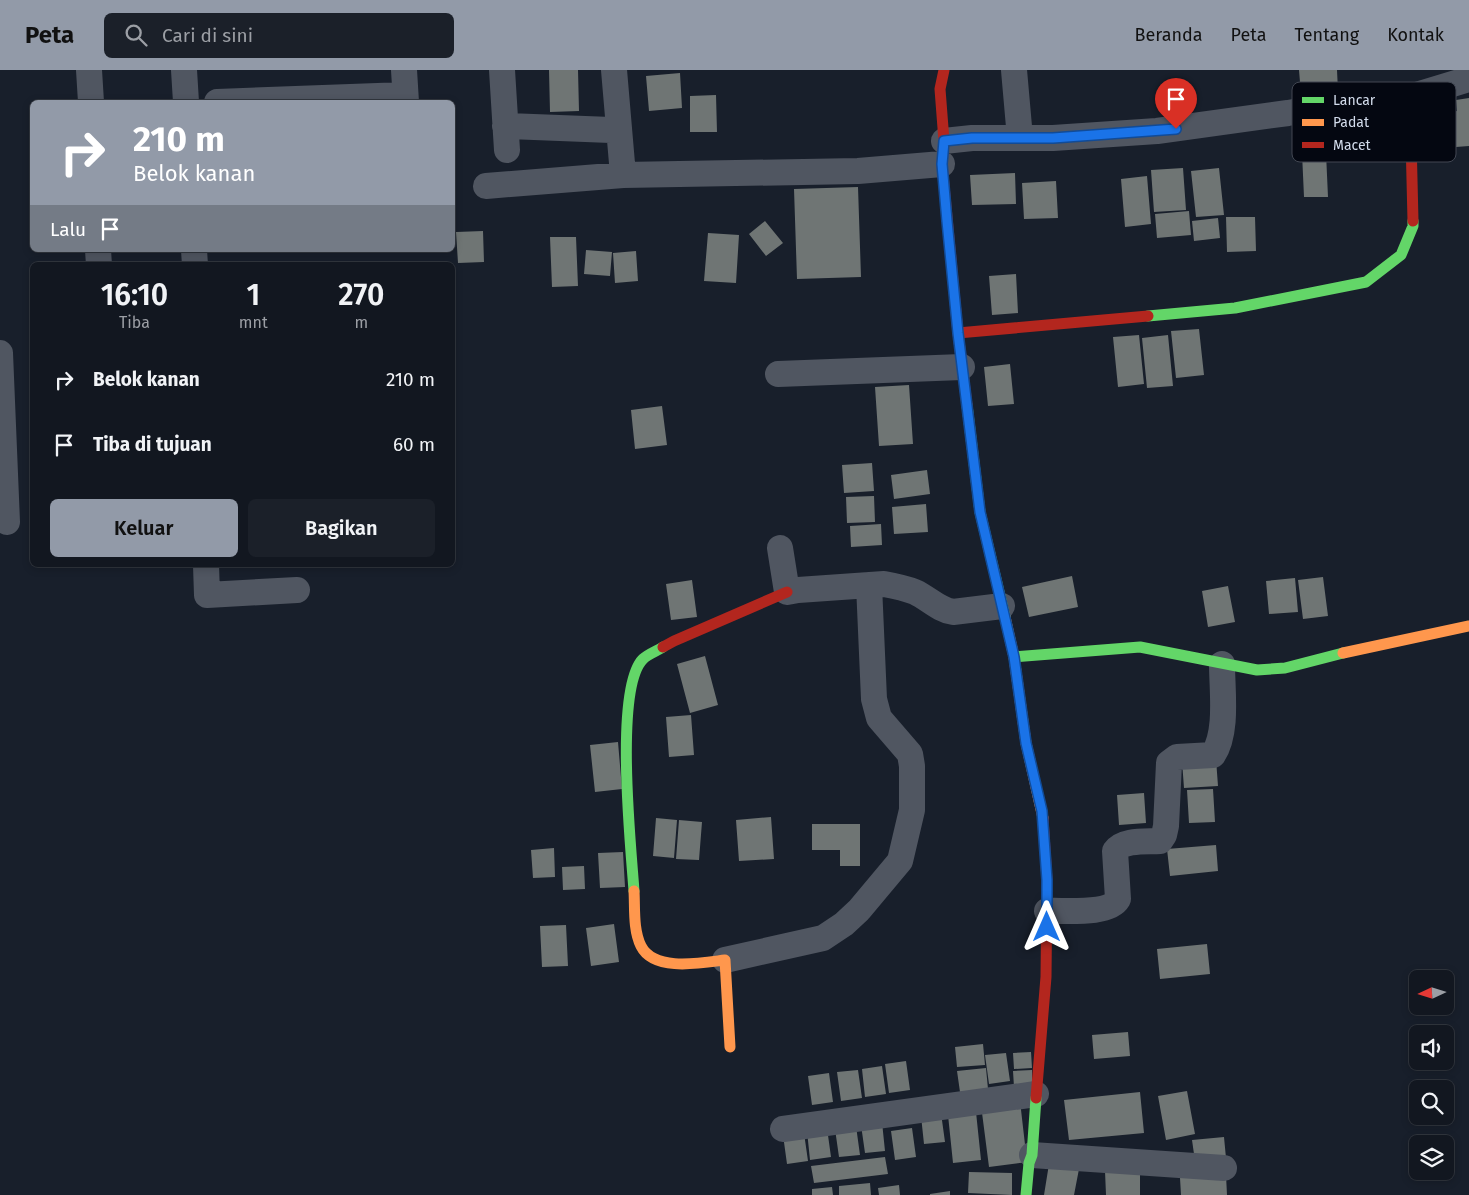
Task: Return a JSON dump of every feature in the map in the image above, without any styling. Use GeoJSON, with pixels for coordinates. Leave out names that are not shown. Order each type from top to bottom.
{"type":"FeatureCollection","features":[{"type":"Feature","properties":{"kind":"street"},"geometry":{"type":"LineString","coordinates":[[89,70],[91,100]]}},
{"type":"Feature","properties":{"kind":"street"},"geometry":{"type":"LineString","coordinates":[[184,70],[186,100]]}},
{"type":"Feature","properties":{"kind":"street"},"geometry":{"type":"LineString","coordinates":[[502,70],[506,138],[612,130]]}},
{"type":"Feature","properties":{"kind":"street"},"geometry":{"type":"LineString","coordinates":[[614,70],[624,175]]}},
{"type":"Feature","properties":{"kind":"street"},"geometry":{"type":"LineString","coordinates":[[944,70],[940,89],[943,152],[958,333],[980,512],[1014,657],[1026,743],[1042,811],[1047,880],[1046,977],[1032,1155],[1029,1163],[1026,1195]]}},
{"type":"Feature","properties":{"kind":"street"},"geometry":{"type":"LineString","coordinates":[[1014,70],[1020,138]]}},
{"type":"Feature","properties":{"kind":"street"},"geometry":{"type":"LineString","coordinates":[[1456,83],[1469,79]]}},
{"type":"Feature","properties":{"kind":"street"},"geometry":{"type":"LineString","coordinates":[[246,100],[405,89]]}},
{"type":"Feature","properties":{"kind":"street"},"geometry":{"type":"LineString","coordinates":[[486,186],[624,175],[858,171],[943,152],[972,138],[1053,138],[1157,131],[1292,112]]}},
{"type":"Feature","properties":{"kind":"street"},"geometry":{"type":"LineString","coordinates":[[958,333],[1235,308],[1366,282],[1400,255],[1413,226],[1412,162]]}},
{"type":"Feature","properties":{"kind":"street"},"geometry":{"type":"LineString","coordinates":[[0,353],[7,522]]}},
{"type":"Feature","properties":{"kind":"street"},"geometry":{"type":"LineString","coordinates":[[778,374],[962,368]]}},
{"type":"Feature","properties":{"kind":"street"},"geometry":{"type":"LineString","coordinates":[[780,548],[787,592]]}},
{"type":"Feature","properties":{"kind":"street"},"geometry":{"type":"LineString","coordinates":[[206,567],[207,595],[297,590]]}},
{"type":"Feature","properties":{"kind":"street"},"geometry":{"type":"LineString","coordinates":[[869,585],[874,699],[879,718],[910,754],[912,766],[912,810],[900,862],[859,910],[844,924],[823,938],[725,960],[688,965],[655,960],[642,948],[636,929],[626,742],[628,701],[634,674],[644,659],[674,641],[787,592],[798,590],[869,585],[896,586],[914,592],[947,611],[953,612],[1002,606]]}},
{"type":"Feature","properties":{"kind":"street"},"geometry":{"type":"LineString","coordinates":[[1014,657],[1140,647],[1257,670],[1285,668],[1376,645],[1469,626]]}},
{"type":"Feature","properties":{"kind":"street"},"geometry":{"type":"LineString","coordinates":[[1047,911],[1101,909],[1113,905],[1118,899],[1115,852],[1118,847],[1127,843],[1160,841],[1166,826],[1169,763],[1177,757],[1213,755],[1218,746],[1222,733],[1222,664]]}},
{"type":"Feature","properties":{"kind":"street"},"geometry":{"type":"LineString","coordinates":[[725,960],[730,1047]]}},
{"type":"Feature","properties":{"kind":"street"},"geometry":{"type":"LineString","coordinates":[[783,1129],[1036,1094]]}},
{"type":"Feature","properties":{"kind":"street"},"geometry":{"type":"LineString","coordinates":[[1032,1155],[1224,1168]]}},
{"type":"Feature","properties":{"kind":"building"},"geometry":{"type":"Polygon","coordinates":[[[549,70],[578,70],[579,111],[550,112],[549,70]]]}},
{"type":"Feature","properties":{"kind":"building"},"geometry":{"type":"Polygon","coordinates":[[[1299,70],[1337,70],[1338,82],[1300,82],[1299,70]]]}},
{"type":"Feature","properties":{"kind":"building"},"geometry":{"type":"Polygon","coordinates":[[[680,73],[682,108],[649,111],[646,76],[680,73]]]}},
{"type":"Feature","properties":{"kind":"building"},"geometry":{"type":"Polygon","coordinates":[[[716,95],[717,132],[690,132],[690,96],[716,95]]]}},
{"type":"Feature","properties":{"kind":"building"},"geometry":{"type":"Polygon","coordinates":[[[1469,98],[1469,146],[1456,147],[1456,100],[1469,98]]]}},
{"type":"Feature","properties":{"kind":"building"},"geometry":{"type":"Polygon","coordinates":[[[1302,162],[1326,162],[1328,197],[1304,197],[1302,162]]]}},
{"type":"Feature","properties":{"kind":"building"},"geometry":{"type":"Polygon","coordinates":[[[1183,168],[1186,210],[1154,212],[1151,170],[1183,168]]]}},
{"type":"Feature","properties":{"kind":"building"},"geometry":{"type":"Polygon","coordinates":[[[1219,168],[1224,215],[1196,217],[1191,171],[1219,168]]]}},
{"type":"Feature","properties":{"kind":"building"},"geometry":{"type":"Polygon","coordinates":[[[1015,173],[1016,204],[972,205],[970,175],[1015,173]]]}},
{"type":"Feature","properties":{"kind":"building"},"geometry":{"type":"Polygon","coordinates":[[[1147,176],[1151,224],[1125,227],[1121,179],[1147,176]]]}},
{"type":"Feature","properties":{"kind":"building"},"geometry":{"type":"Polygon","coordinates":[[[1056,181],[1058,218],[1024,219],[1022,183],[1056,181]]]}},
{"type":"Feature","properties":{"kind":"building"},"geometry":{"type":"Polygon","coordinates":[[[858,187],[861,277],[797,279],[794,189],[858,187]]]}},
{"type":"Feature","properties":{"kind":"building"},"geometry":{"type":"Polygon","coordinates":[[[1189,211],[1191,235],[1157,238],[1155,214],[1189,211]]]}},
{"type":"Feature","properties":{"kind":"building"},"geometry":{"type":"Polygon","coordinates":[[[1226,217],[1255,217],[1256,251],[1227,252],[1226,217]]]}},
{"type":"Feature","properties":{"kind":"building"},"geometry":{"type":"Polygon","coordinates":[[[1218,218],[1220,238],[1194,241],[1192,221],[1218,218]]]}},
{"type":"Feature","properties":{"kind":"building"},"geometry":{"type":"Polygon","coordinates":[[[765,221],[783,243],[766,256],[749,234],[765,221]]]}},
{"type":"Feature","properties":{"kind":"building"},"geometry":{"type":"Polygon","coordinates":[[[483,231],[484,262],[458,263],[456,232],[483,231]]]}},
{"type":"Feature","properties":{"kind":"building"},"geometry":{"type":"Polygon","coordinates":[[[708,233],[739,235],[736,283],[704,281],[708,233]]]}},
{"type":"Feature","properties":{"kind":"building"},"geometry":{"type":"Polygon","coordinates":[[[550,237],[576,237],[578,286],[552,287],[550,237]]]}},
{"type":"Feature","properties":{"kind":"building"},"geometry":{"type":"Polygon","coordinates":[[[586,250],[612,252],[610,276],[584,274],[586,250]]]}},
{"type":"Feature","properties":{"kind":"building"},"geometry":{"type":"Polygon","coordinates":[[[636,251],[638,281],[615,283],[613,253],[636,251]]]}},
{"type":"Feature","properties":{"kind":"building"},"geometry":{"type":"Polygon","coordinates":[[[1016,274],[1018,313],[992,315],[989,276],[1016,274]]]}},
{"type":"Feature","properties":{"kind":"building"},"geometry":{"type":"Polygon","coordinates":[[[1199,329],[1204,375],[1176,378],[1171,331],[1199,329]]]}},
{"type":"Feature","properties":{"kind":"building"},"geometry":{"type":"Polygon","coordinates":[[[1139,335],[1144,384],[1118,387],[1113,337],[1139,335]]]}},
{"type":"Feature","properties":{"kind":"building"},"geometry":{"type":"Polygon","coordinates":[[[1168,335],[1173,386],[1147,388],[1142,338],[1168,335]]]}},
{"type":"Feature","properties":{"kind":"building"},"geometry":{"type":"Polygon","coordinates":[[[1010,364],[1014,404],[988,406],[984,367],[1010,364]]]}},
{"type":"Feature","properties":{"kind":"building"},"geometry":{"type":"Polygon","coordinates":[[[909,385],[913,444],[879,446],[875,387],[909,385]]]}},
{"type":"Feature","properties":{"kind":"building"},"geometry":{"type":"Polygon","coordinates":[[[662,406],[667,445],[635,449],[631,410],[662,406]]]}},
{"type":"Feature","properties":{"kind":"building"},"geometry":{"type":"Polygon","coordinates":[[[872,463],[874,491],[844,493],[842,465],[872,463]]]}},
{"type":"Feature","properties":{"kind":"building"},"geometry":{"type":"Polygon","coordinates":[[[927,470],[930,494],[894,499],[891,475],[927,470]]]}},
{"type":"Feature","properties":{"kind":"building"},"geometry":{"type":"Polygon","coordinates":[[[874,496],[875,522],[847,523],[846,497],[874,496]]]}},
{"type":"Feature","properties":{"kind":"building"},"geometry":{"type":"Polygon","coordinates":[[[926,504],[928,532],[894,534],[892,507],[926,504]]]}},
{"type":"Feature","properties":{"kind":"building"},"geometry":{"type":"Polygon","coordinates":[[[881,524],[882,545],[851,547],[850,526],[881,524]]]}},
{"type":"Feature","properties":{"kind":"building"},"geometry":{"type":"Polygon","coordinates":[[[1072,576],[1078,607],[1029,617],[1022,587],[1072,576]]]}},
{"type":"Feature","properties":{"kind":"building"},"geometry":{"type":"Polygon","coordinates":[[[1323,577],[1328,616],[1303,619],[1298,580],[1323,577]]]}},
{"type":"Feature","properties":{"kind":"building"},"geometry":{"type":"Polygon","coordinates":[[[1295,578],[1298,612],[1269,614],[1266,581],[1295,578]]]}},
{"type":"Feature","properties":{"kind":"building"},"geometry":{"type":"Polygon","coordinates":[[[692,580],[697,617],[671,620],[666,584],[692,580]]]}},
{"type":"Feature","properties":{"kind":"building"},"geometry":{"type":"Polygon","coordinates":[[[1228,586],[1235,622],[1208,627],[1202,591],[1228,586]]]}},
{"type":"Feature","properties":{"kind":"building"},"geometry":{"type":"Polygon","coordinates":[[[705,656],[718,705],[690,713],[677,664],[705,656]]]}},
{"type":"Feature","properties":{"kind":"building"},"geometry":{"type":"Polygon","coordinates":[[[691,715],[694,755],[669,757],[666,717],[691,715]]]}},
{"type":"Feature","properties":{"kind":"building"},"geometry":{"type":"Polygon","coordinates":[[[618,742],[622,789],[595,792],[590,745],[618,742]]]}},
{"type":"Feature","properties":{"kind":"building"},"geometry":{"type":"Polygon","coordinates":[[[1216,759],[1218,786],[1184,788],[1182,761],[1216,759]]]}},
{"type":"Feature","properties":{"kind":"building"},"geometry":{"type":"Polygon","coordinates":[[[1213,789],[1215,822],[1189,823],[1187,790],[1213,789]]]}},
{"type":"Feature","properties":{"kind":"building"},"geometry":{"type":"Polygon","coordinates":[[[1144,793],[1146,823],[1119,825],[1117,795],[1144,793]]]}},
{"type":"Feature","properties":{"kind":"building"},"geometry":{"type":"Polygon","coordinates":[[[771,817],[774,859],[739,861],[736,820],[771,817]]]}},
{"type":"Feature","properties":{"kind":"building"},"geometry":{"type":"Polygon","coordinates":[[[656,818],[677,820],[674,858],[653,856],[656,818]]]}},
{"type":"Feature","properties":{"kind":"building"},"geometry":{"type":"Polygon","coordinates":[[[679,820],[702,822],[699,860],[676,859],[679,820]]]}},
{"type":"Feature","properties":{"kind":"building"},"geometry":{"type":"Polygon","coordinates":[[[812,824],[860,824],[860,866],[840,866],[840,850],[812,850],[812,824]]]}},
{"type":"Feature","properties":{"kind":"building"},"geometry":{"type":"Polygon","coordinates":[[[1216,845],[1218,871],[1170,876],[1167,849],[1216,845]]]}},
{"type":"Feature","properties":{"kind":"building"},"geometry":{"type":"Polygon","coordinates":[[[554,848],[555,877],[533,878],[531,850],[554,848]]]}},
{"type":"Feature","properties":{"kind":"building"},"geometry":{"type":"Polygon","coordinates":[[[623,852],[625,887],[600,888],[598,853],[623,852]]]}},
{"type":"Feature","properties":{"kind":"building"},"geometry":{"type":"Polygon","coordinates":[[[584,866],[585,889],[563,890],[562,867],[584,866]]]}},
{"type":"Feature","properties":{"kind":"building"},"geometry":{"type":"Polygon","coordinates":[[[614,924],[619,962],[591,966],[586,928],[614,924]]]}},
{"type":"Feature","properties":{"kind":"building"},"geometry":{"type":"Polygon","coordinates":[[[566,925],[568,966],[542,967],[540,926],[566,925]]]}},
{"type":"Feature","properties":{"kind":"building"},"geometry":{"type":"Polygon","coordinates":[[[1207,944],[1210,974],[1160,979],[1157,949],[1207,944]]]}},
{"type":"Feature","properties":{"kind":"building"},"geometry":{"type":"Polygon","coordinates":[[[1128,1032],[1130,1056],[1094,1059],[1092,1035],[1128,1032]]]}},
{"type":"Feature","properties":{"kind":"building"},"geometry":{"type":"Polygon","coordinates":[[[983,1044],[985,1065],[957,1067],[955,1047],[983,1044]]]}},
{"type":"Feature","properties":{"kind":"building"},"geometry":{"type":"Polygon","coordinates":[[[1031,1052],[1032,1068],[1014,1069],[1013,1053],[1031,1052]]]}},
{"type":"Feature","properties":{"kind":"building"},"geometry":{"type":"Polygon","coordinates":[[[1006,1053],[1010,1081],[989,1084],[985,1055],[1006,1053]]]}},
{"type":"Feature","properties":{"kind":"building"},"geometry":{"type":"Polygon","coordinates":[[[906,1061],[910,1090],[889,1093],[885,1064],[906,1061]]]}},
{"type":"Feature","properties":{"kind":"building"},"geometry":{"type":"Polygon","coordinates":[[[882,1066],[886,1094],[865,1097],[862,1069],[882,1066]]]}},
{"type":"Feature","properties":{"kind":"building"},"geometry":{"type":"Polygon","coordinates":[[[986,1068],[988,1089],[960,1092],[957,1071],[986,1068]]]}},
{"type":"Feature","properties":{"kind":"building"},"geometry":{"type":"Polygon","coordinates":[[[858,1070],[862,1098],[841,1101],[837,1072],[858,1070]]]}},
{"type":"Feature","properties":{"kind":"building"},"geometry":{"type":"Polygon","coordinates":[[[1032,1070],[1032,1086],[1014,1087],[1013,1071],[1032,1070]]]}},
{"type":"Feature","properties":{"kind":"building"},"geometry":{"type":"Polygon","coordinates":[[[829,1073],[833,1102],[812,1105],[808,1076],[829,1073]]]}},
{"type":"Feature","properties":{"kind":"building"},"geometry":{"type":"Polygon","coordinates":[[[1187,1091],[1195,1134],[1166,1140],[1158,1096],[1187,1091]]]}},
{"type":"Feature","properties":{"kind":"building"},"geometry":{"type":"Polygon","coordinates":[[[1140,1092],[1144,1133],[1069,1140],[1064,1100],[1140,1092]]]}},
{"type":"Feature","properties":{"kind":"building"},"geometry":{"type":"Polygon","coordinates":[[[1020,1101],[1027,1162],[989,1167],[981,1105],[1020,1101]]]}},
{"type":"Feature","properties":{"kind":"building"},"geometry":{"type":"Polygon","coordinates":[[[976,1112],[981,1160],[953,1163],[948,1115],[976,1112]]]}},
{"type":"Feature","properties":{"kind":"building"},"geometry":{"type":"Polygon","coordinates":[[[941,1113],[945,1142],[924,1144],[921,1116],[941,1113]]]}},
{"type":"Feature","properties":{"kind":"building"},"geometry":{"type":"Polygon","coordinates":[[[882,1122],[885,1151],[865,1153],[861,1125],[882,1122]]]}},
{"type":"Feature","properties":{"kind":"building"},"geometry":{"type":"Polygon","coordinates":[[[856,1126],[860,1155],[839,1157],[835,1129],[856,1126]]]}},
{"type":"Feature","properties":{"kind":"building"},"geometry":{"type":"Polygon","coordinates":[[[827,1128],[831,1157],[810,1160],[807,1131],[827,1128]]]}},
{"type":"Feature","properties":{"kind":"building"},"geometry":{"type":"Polygon","coordinates":[[[912,1128],[916,1157],[895,1160],[891,1131],[912,1128]]]}},
{"type":"Feature","properties":{"kind":"building"},"geometry":{"type":"Polygon","coordinates":[[[804,1133],[808,1161],[787,1164],[783,1135],[804,1133]]]}},
{"type":"Feature","properties":{"kind":"building"},"geometry":{"type":"Polygon","coordinates":[[[1224,1137],[1226,1158],[1195,1161],[1192,1140],[1224,1137]]]}},
{"type":"Feature","properties":{"kind":"building"},"geometry":{"type":"Polygon","coordinates":[[[885,1157],[888,1174],[814,1183],[811,1166],[885,1157]]]}},
{"type":"Feature","properties":{"kind":"building"},"geometry":{"type":"Polygon","coordinates":[[[1049,1164],[1079,1169],[1074,1195],[1044,1195],[1049,1164]]]}},
{"type":"Feature","properties":{"kind":"building"},"geometry":{"type":"Polygon","coordinates":[[[1105,1171],[1140,1171],[1140,1195],[1106,1195],[1105,1171]]]}},
{"type":"Feature","properties":{"kind":"building"},"geometry":{"type":"Polygon","coordinates":[[[969,1172],[1012,1173],[1012,1195],[968,1193],[969,1172]]]}},
{"type":"Feature","properties":{"kind":"building"},"geometry":{"type":"Polygon","coordinates":[[[1226,1175],[1227,1195],[1181,1195],[1180,1178],[1226,1175]]]}},
{"type":"Feature","properties":{"kind":"building"},"geometry":{"type":"Polygon","coordinates":[[[870,1183],[871,1195],[839,1195],[839,1186],[870,1183]]]}},
{"type":"Feature","properties":{"kind":"building"},"geometry":{"type":"Polygon","coordinates":[[[899,1185],[900,1195],[879,1195],[878,1188],[899,1185]]]}},
{"type":"Feature","properties":{"kind":"building"},"geometry":{"type":"Polygon","coordinates":[[[832,1187],[833,1195],[812,1195],[812,1189],[832,1187]]]}},
{"type":"Feature","properties":{"kind":"building"},"geometry":{"type":"Polygon","coordinates":[[[950,1191],[950,1195],[930,1195],[930,1194],[950,1191]]]}},
{"type":"Feature","properties":{"kind":"traffic: fast"},"geometry":{"type":"LineString","coordinates":[[1148,316],[1235,308],[1366,282],[1401,255],[1413,226],[1413,221]]}},
{"type":"Feature","properties":{"kind":"traffic: fast"},"geometry":{"type":"LineString","coordinates":[[967,405],[980,512],[1005,617]]}},
{"type":"Feature","properties":{"kind":"traffic: fast"},"geometry":{"type":"LineString","coordinates":[[634,891],[626,769],[629,701],[634,675],[643,659],[663,647]]}},
{"type":"Feature","properties":{"kind":"traffic: fast"},"geometry":{"type":"LineString","coordinates":[[1014,657],[1140,647],[1257,670],[1285,668],[1343,653]]}},
{"type":"Feature","properties":{"kind":"traffic: fast"},"geometry":{"type":"LineString","coordinates":[[1026,1195],[1029,1163],[1032,1155],[1036,1098]]}},
{"type":"Feature","properties":{"kind":"traffic: slow"},"geometry":{"type":"LineString","coordinates":[[1005,617],[1014,657],[1026,743],[1043,818]]}},
{"type":"Feature","properties":{"kind":"traffic: slow"},"geometry":{"type":"LineString","coordinates":[[1343,653],[1469,626]]}},
{"type":"Feature","properties":{"kind":"traffic: slow"},"geometry":{"type":"LineString","coordinates":[[634,891],[638,940],[647,954],[656,960],[679,964],[725,960],[730,1047]]}},
{"type":"Feature","properties":{"kind":"traffic: jam"},"geometry":{"type":"LineString","coordinates":[[944,70],[940,89],[944,141],[942,164],[958,333],[967,405]]}},
{"type":"Feature","properties":{"kind":"traffic: jam"},"geometry":{"type":"LineString","coordinates":[[1412,162],[1413,221]]}},
{"type":"Feature","properties":{"kind":"traffic: jam"},"geometry":{"type":"LineString","coordinates":[[958,333],[1148,316]]}},
{"type":"Feature","properties":{"kind":"traffic: jam"},"geometry":{"type":"LineString","coordinates":[[663,647],[787,592]]}},
{"type":"Feature","properties":{"kind":"traffic: jam"},"geometry":{"type":"LineString","coordinates":[[1036,1098],[1046,977],[1047,880],[1043,818]]}},
{"type":"Feature","properties":{"kind":"route"},"geometry":{"type":"LineString","coordinates":[[1047,927],[1047,880],[1042,811],[1026,743],[1014,657],[980,512],[958,333],[947,221],[942,164],[944,141],[972,138],[1053,138],[1176,129]]}}]}
